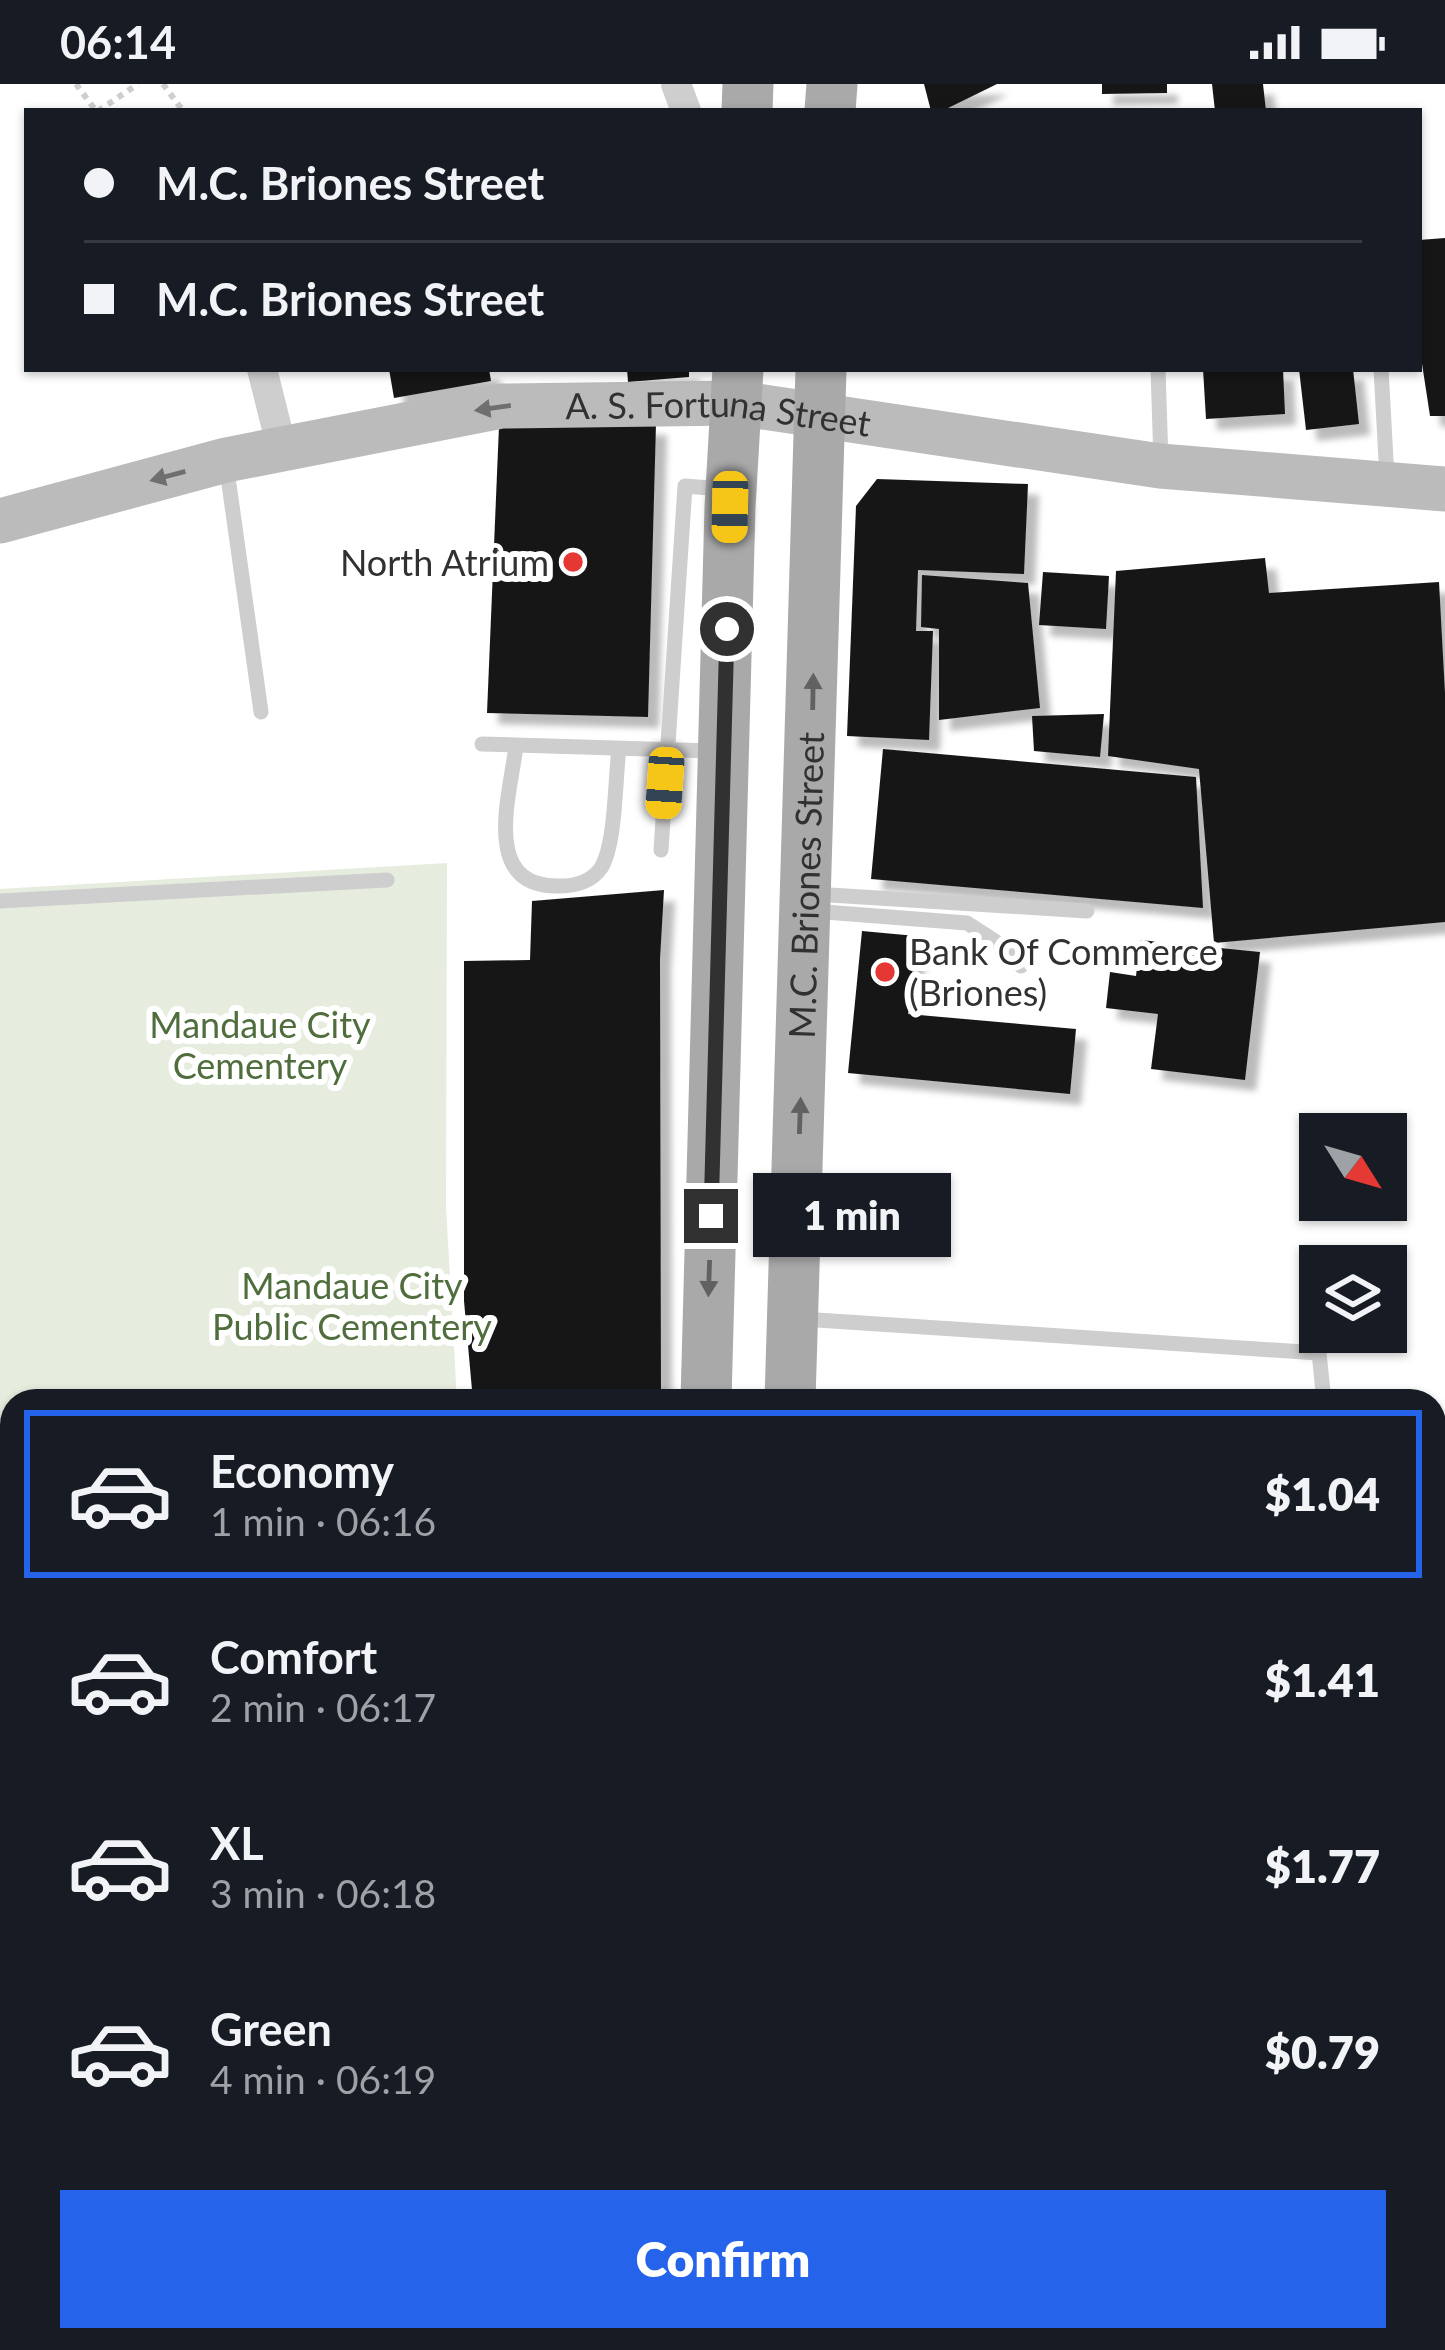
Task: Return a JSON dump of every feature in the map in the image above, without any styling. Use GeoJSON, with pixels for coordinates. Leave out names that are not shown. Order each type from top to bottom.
{"type":"FeatureCollection","features":[{"type":"Feature","properties":{"kind":"main road"},"geometry":{"type":"LineString","coordinates":[[706,1389],[737,386]]}},
{"type":"Feature","properties":{"kind":"main road","name":"M.C. Briones Street"},"geometry":{"type":"LineString","coordinates":[[790,1389],[820,393]]}},
{"type":"Feature","properties":{"kind":"street"},"geometry":{"type":"LineString","coordinates":[[263,372],[282,449]]}},
{"type":"Feature","properties":{"kind":"street","name":"A. S. Fortuna Street"},"geometry":{"type":"LineString","coordinates":[[0,521],[226,460],[502,406],[737,386],[820,393],[1160,466],[1445,489]]}},
{"type":"Feature","properties":{"kind":"lane"},"geometry":{"type":"LineString","coordinates":[[1158,372],[1160,466]]}},
{"type":"Feature","properties":{"kind":"lane"},"geometry":{"type":"LineString","coordinates":[[1381,372],[1388,487]]}},
{"type":"Feature","properties":{"kind":"lane"},"geometry":{"type":"LineString","coordinates":[[226,460],[261,712]]}},
{"type":"Feature","properties":{"kind":"lane"},"geometry":{"type":"LineString","coordinates":[[661,850],[685,486],[731,490]]}},
{"type":"Feature","properties":{"kind":"lane"},"geometry":{"type":"LineString","coordinates":[[482,744],[724,752]]}},
{"type":"Feature","properties":{"kind":"lane"},"geometry":{"type":"LineString","coordinates":[[516,746],[505,836],[508,860],[523,878],[543,886],[578,886],[600,869],[608,844],[619,749]]}},
{"type":"Feature","properties":{"kind":"lane"},"geometry":{"type":"LineString","coordinates":[[0,901],[386,880]]}},
{"type":"Feature","properties":{"kind":"lane"},"geometry":{"type":"LineString","coordinates":[[807,902],[1087,911]]}},
{"type":"Feature","properties":{"kind":"lane"},"geometry":{"type":"LineString","coordinates":[[807,902],[967,923],[998,943],[1021,966]]}},
{"type":"Feature","properties":{"kind":"lane"},"geometry":{"type":"LineString","coordinates":[[792,1318],[1319,1352],[1323,1389]]}},
{"type":"Feature","properties":{"kind":"path"},"geometry":{"type":"LineString","coordinates":[[76,84],[95,108]]}},
{"type":"Feature","properties":{"kind":"path"},"geometry":{"type":"LineString","coordinates":[[102,108],[138,84]]}},
{"type":"Feature","properties":{"kind":"green space","name":"Mandaue City Cementery"},"geometry":{"type":"Polygon","coordinates":[[[447,863],[446,1206],[456,1389],[0,1389],[0,889],[447,863]]]}},
{"type":"Feature","properties":{"kind":"building"},"geometry":{"type":"Polygon","coordinates":[[[924,84],[997,84],[948,108],[930,108],[924,84]]]}},
{"type":"Feature","properties":{"kind":"building"},"geometry":{"type":"Polygon","coordinates":[[[1102,84],[1167,84],[1167,93],[1102,94],[1102,84]]]}},
{"type":"Feature","properties":{"kind":"building"},"geometry":{"type":"Polygon","coordinates":[[[1212,84],[1263,84],[1266,108],[1215,108],[1212,84]]]}},
{"type":"Feature","properties":{"kind":"building"},"geometry":{"type":"Polygon","coordinates":[[[1445,238],[1445,416],[1430,416],[1422,364],[1422,240],[1445,238]]]}},
{"type":"Feature","properties":{"kind":"building"},"geometry":{"type":"Polygon","coordinates":[[[390,372],[490,372],[491,381],[394,398],[390,372]]]}},
{"type":"Feature","properties":{"kind":"building"},"geometry":{"type":"Polygon","coordinates":[[[627,372],[689,372],[689,377],[628,382],[627,372]]]}},
{"type":"Feature","properties":{"kind":"building"},"geometry":{"type":"Polygon","coordinates":[[[1203,372],[1283,372],[1285,414],[1206,419],[1203,372]]]}},
{"type":"Feature","properties":{"kind":"building"},"geometry":{"type":"Polygon","coordinates":[[[1299,372],[1353,372],[1359,424],[1306,430],[1299,372]]]}},
{"type":"Feature","properties":{"kind":"building","name":"North Atrium"},"geometry":{"type":"Polygon","coordinates":[[[656,424],[648,717],[487,713],[499,426],[656,424]]]}},
{"type":"Feature","properties":{"kind":"building"},"geometry":{"type":"Polygon","coordinates":[[[877,479],[1028,484],[1024,574],[918,570],[916,631],[933,631],[929,740],[847,736],[856,506],[877,479]]]}},
{"type":"Feature","properties":{"kind":"building"},"geometry":{"type":"Polygon","coordinates":[[[1265,558],[1269,593],[1439,582],[1445,693],[1445,922],[1214,943],[1199,769],[1108,756],[1116,571],[1265,558]]]}},
{"type":"Feature","properties":{"kind":"building"},"geometry":{"type":"Polygon","coordinates":[[[1043,572],[1109,576],[1106,629],[1039,625],[1043,572]]]}},
{"type":"Feature","properties":{"kind":"building"},"geometry":{"type":"Polygon","coordinates":[[[922,575],[1028,583],[1040,708],[939,720],[939,629],[921,627],[922,575]]]}},
{"type":"Feature","properties":{"kind":"building"},"geometry":{"type":"Polygon","coordinates":[[[1104,714],[1100,757],[1034,751],[1032,716],[1104,714]]]}},
{"type":"Feature","properties":{"kind":"building"},"geometry":{"type":"Polygon","coordinates":[[[883,749],[1196,777],[1203,908],[871,879],[883,749]]]}},
{"type":"Feature","properties":{"kind":"building"},"geometry":{"type":"Polygon","coordinates":[[[664,890],[661,1389],[472,1389],[464,1301],[464,961],[530,960],[532,901],[664,890]]]}},
{"type":"Feature","properties":{"kind":"building"},"geometry":{"type":"Polygon","coordinates":[[[862,931],[916,936],[908,1014],[1076,1029],[1070,1094],[848,1073],[862,931]]]}},
{"type":"Feature","properties":{"kind":"building"},"geometry":{"type":"Polygon","coordinates":[[[1140,940],[1260,952],[1245,1080],[1151,1069],[1158,1014],[1106,1008],[1110,972],[1136,976],[1140,940]]]}},
{"type":"Feature","properties":{"kind":"place","name":"North Atrium"},"geometry":{"type":"Point","coordinates":[573,562]}},
{"type":"Feature","properties":{"kind":"place","name":"Bank Of Commerce (Briones)"},"geometry":{"type":"Point","coordinates":[885,972]}},
{"type":"Feature","properties":{"kind":"route"},"geometry":{"type":"LineString","coordinates":[[711,1216],[727,629]]}},
{"type":"Feature","properties":{"kind":"park label","name":"Mandaue City Public Cementery"},"geometry":{"type":"Point","coordinates":[352,1306]}}]}
